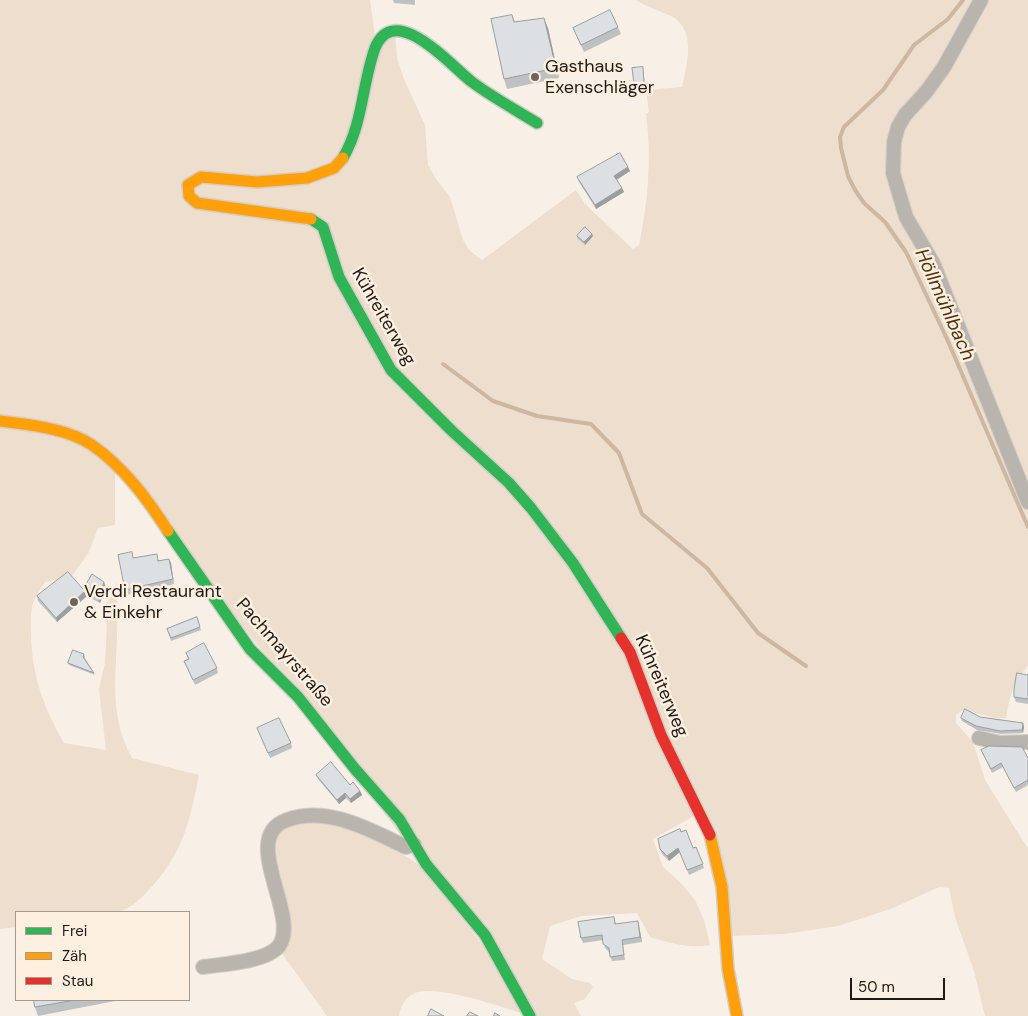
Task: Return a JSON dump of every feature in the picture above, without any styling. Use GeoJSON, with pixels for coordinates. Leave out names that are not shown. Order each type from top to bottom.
{"type":"FeatureCollection","features":[{"type":"Feature","properties":{"kind":"street"},"geometry":{"type":"LineString","coordinates":[[981,0],[944,67],[926,92],[905,115],[898,127],[894,142],[893,172],[906,217],[933,263],[1028,502]]}},
{"type":"Feature","properties":{"kind":"street","name":"Kühreiterweg"},"geometry":{"type":"LineString","coordinates":[[537,123],[472,82],[418,33],[408,28],[396,28],[382,35],[375,47],[351,141],[343,160],[336,168],[322,174],[250,182],[200,177],[188,185],[187,191],[190,198],[197,203],[308,218],[319,223],[325,232],[339,277],[391,370],[452,432],[509,483],[559,545],[611,620],[632,657],[661,734],[713,842],[722,887],[728,969],[737,1016]]}},
{"type":"Feature","properties":{"kind":"street","name":"Pachmayrstraße"},"geometry":{"type":"LineString","coordinates":[[0,421],[42,427],[70,435],[92,445],[131,481],[147,499],[202,583],[250,649],[298,697],[400,820],[440,882],[485,935],[530,1016]]}},
{"type":"Feature","properties":{"kind":"street"},"geometry":{"type":"LineString","coordinates":[[980,738],[1000,743],[1028,742]]}},
{"type":"Feature","properties":{"kind":"street"},"geometry":{"type":"LineString","coordinates":[[203,967],[263,956],[279,946],[282,938],[282,918],[271,873],[269,844],[274,828],[282,821],[295,816],[329,817],[350,822],[406,847],[414,844]]}},
{"type":"Feature","properties":{"kind":"shaded area"},"geometry":{"type":"Polygon","coordinates":[[[0,0],[370,0],[375,36],[395,34],[397,58],[404,79],[425,125],[428,165],[450,197],[463,240],[470,251],[482,260],[576,190],[585,204],[633,249],[639,245],[645,213],[649,163],[646,114],[649,112],[646,90],[682,87],[688,58],[688,48],[684,29],[679,22],[671,16],[636,0],[1028,0],[1028,666],[1013,690],[1006,718],[995,718],[963,710],[956,715],[956,723],[973,742],[985,780],[1028,849],[1028,1016],[985,1016],[974,971],[955,917],[949,888],[939,887],[893,908],[838,926],[784,934],[730,936],[703,811],[653,839],[663,867],[680,882],[695,900],[704,920],[710,945],[687,946],[650,937],[637,913],[581,916],[550,926],[542,959],[572,979],[590,983],[593,987],[585,999],[574,1003],[581,1016],[535,1016],[278,670],[115,470],[115,525],[98,528],[89,552],[72,576],[45,582],[33,602],[31,633],[36,677],[50,716],[64,743],[106,750],[99,689],[105,663],[108,601],[117,582],[115,681],[120,727],[132,758],[199,775],[192,809],[183,838],[169,865],[144,895],[129,907],[120,911],[15,911],[15,927],[0,929],[0,0]]]}},
{"type":"Feature","properties":{"kind":"shaded area"},"geometry":{"type":"Polygon","coordinates":[[[324,820],[374,839],[398,851],[420,866],[476,933],[521,1013],[450,993],[423,991],[413,994],[405,1000],[399,1016],[327,1016],[281,952],[273,843],[283,826],[324,820]]]}},
{"type":"Feature","properties":{"kind":"building"},"geometry":{"type":"Polygon","coordinates":[[[610,10],[618,27],[581,45],[573,28],[610,10]]]}},
{"type":"Feature","properties":{"kind":"building"},"geometry":{"type":"Polygon","coordinates":[[[512,15],[514,22],[544,18],[556,68],[504,79],[491,19],[512,15]]]}},
{"type":"Feature","properties":{"kind":"building"},"geometry":{"type":"Polygon","coordinates":[[[643,67],[644,83],[634,84],[632,68],[643,67]]]}},
{"type":"Feature","properties":{"kind":"building"},"geometry":{"type":"Polygon","coordinates":[[[620,153],[628,167],[614,176],[622,188],[595,205],[577,177],[620,153]]]}},
{"type":"Feature","properties":{"kind":"building"},"geometry":{"type":"Polygon","coordinates":[[[585,227],[592,234],[584,242],[577,236],[585,227]]]}},
{"type":"Feature","properties":{"kind":"building"},"geometry":{"type":"Polygon","coordinates":[[[132,552],[133,558],[157,554],[158,561],[169,559],[173,579],[125,590],[118,555],[132,552]]]}},
{"type":"Feature","properties":{"kind":"building"},"geometry":{"type":"Polygon","coordinates":[[[68,572],[83,589],[92,574],[104,582],[98,599],[85,591],[56,618],[37,596],[68,572]]]}},
{"type":"Feature","properties":{"kind":"building"},"geometry":{"type":"Polygon","coordinates":[[[197,617],[200,627],[171,638],[167,629],[197,617]]]}},
{"type":"Feature","properties":{"kind":"building"},"geometry":{"type":"Polygon","coordinates":[[[204,643],[217,668],[193,680],[184,661],[189,659],[186,653],[204,643]]]}},
{"type":"Feature","properties":{"kind":"building"},"geometry":{"type":"Polygon","coordinates":[[[73,650],[84,654],[83,657],[94,673],[68,663],[73,650]]]}},
{"type":"Feature","properties":{"kind":"building"},"geometry":{"type":"Polygon","coordinates":[[[1017,673],[1028,675],[1028,699],[1014,697],[1017,673]]]}},
{"type":"Feature","properties":{"kind":"building"},"geometry":{"type":"Polygon","coordinates":[[[965,709],[980,717],[1023,723],[1022,730],[1000,731],[976,726],[961,718],[965,709]]]}},
{"type":"Feature","properties":{"kind":"building"},"geometry":{"type":"Polygon","coordinates":[[[279,718],[291,743],[268,753],[257,728],[279,718]]]}},
{"type":"Feature","properties":{"kind":"building"},"geometry":{"type":"Polygon","coordinates":[[[989,746],[1022,747],[1028,758],[1028,780],[1014,788],[1001,763],[991,769],[981,750],[989,746]]]}},
{"type":"Feature","properties":{"kind":"building"},"geometry":{"type":"Polygon","coordinates":[[[331,762],[350,785],[353,782],[360,791],[350,799],[345,793],[337,800],[316,775],[331,762]]]}},
{"type":"Feature","properties":{"kind":"building"},"geometry":{"type":"Polygon","coordinates":[[[680,829],[681,832],[686,830],[693,848],[696,847],[703,864],[687,870],[678,848],[667,856],[660,849],[658,839],[680,829]]]}},
{"type":"Feature","properties":{"kind":"building"},"geometry":{"type":"Polygon","coordinates":[[[614,917],[615,924],[638,921],[640,937],[622,940],[624,955],[610,957],[609,948],[603,944],[602,935],[581,938],[578,922],[614,917]]]}},
{"type":"Feature","properties":{"kind":"building"},"geometry":{"type":"Polygon","coordinates":[[[34,1001],[69,1001],[35,1007],[34,1001]]]}},
{"type":"Feature","properties":{"kind":"building"},"geometry":{"type":"Polygon","coordinates":[[[431,1009],[444,1016],[428,1016],[431,1009]]]}},
{"type":"Feature","properties":{"kind":"building"},"geometry":{"type":"Polygon","coordinates":[[[470,1012],[478,1016],[467,1016],[470,1012]]]}},
{"type":"Feature","properties":{"kind":"waterway","name":"Höllmühlbach"},"geometry":{"type":"LineString","coordinates":[[963,0],[948,19],[914,45],[883,90],[844,127],[840,137],[841,148],[848,176],[855,190],[864,203],[885,222],[906,252],[947,339],[1028,527]]}},
{"type":"Feature","properties":{"kind":"waterway"},"geometry":{"type":"LineString","coordinates":[[443,364],[493,401],[537,416],[591,424],[619,453],[642,514],[707,568],[758,633],[806,666]]}},
{"type":"Feature","properties":{"kind":"traffic: fast"},"geometry":{"type":"LineString","coordinates":[[343,158],[355,132],[375,48],[384,35],[396,31],[409,33],[423,41],[480,88],[537,123]]}},
{"type":"Feature","properties":{"kind":"traffic: fast"},"geometry":{"type":"LineString","coordinates":[[311,219],[323,227],[339,277],[391,370],[452,431],[509,483],[531,508],[573,563],[621,638]]}},
{"type":"Feature","properties":{"kind":"traffic: fast"},"geometry":{"type":"LineString","coordinates":[[168,531],[250,649],[298,697],[355,769],[400,820],[426,864],[485,935],[530,1016]]}},
{"type":"Feature","properties":{"kind":"traffic: slow"},"geometry":{"type":"LineString","coordinates":[[311,219],[197,203],[189,196],[188,185],[201,177],[257,182],[307,178],[334,168],[343,158]]}},
{"type":"Feature","properties":{"kind":"traffic: slow"},"geometry":{"type":"LineString","coordinates":[[0,421],[60,431],[92,445],[115,463],[125,474],[168,531]]}},
{"type":"Feature","properties":{"kind":"traffic: slow"},"geometry":{"type":"LineString","coordinates":[[710,835],[722,887],[728,969],[737,1016]]}},
{"type":"Feature","properties":{"kind":"traffic: jam"},"geometry":{"type":"LineString","coordinates":[[621,638],[630,652],[661,735],[710,835]]}},
{"type":"Feature","properties":{"kind":"place","name":"Gasthaus Exenschläger"},"geometry":{"type":"Point","coordinates":[535,77]}},
{"type":"Feature","properties":{"kind":"place","name":"Verdi Restaurant & Einkehr"},"geometry":{"type":"Point","coordinates":[74,602]}}]}
